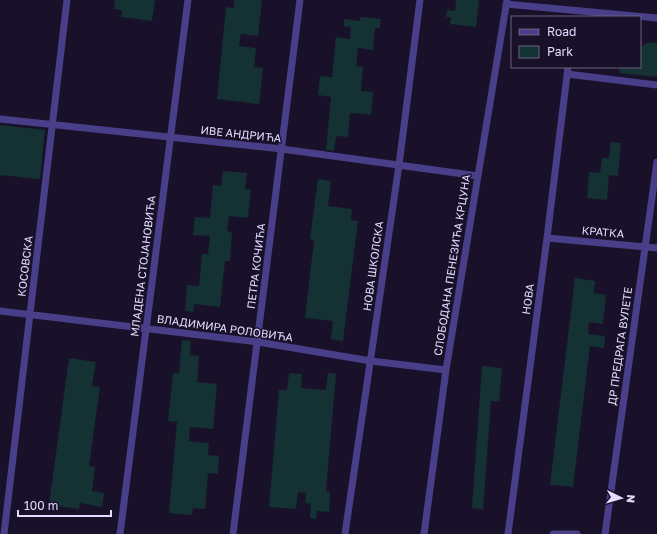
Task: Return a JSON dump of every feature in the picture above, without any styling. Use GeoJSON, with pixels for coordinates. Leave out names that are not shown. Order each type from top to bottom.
{"type":"FeatureCollection","features":[{"type":"Feature","properties":{"kind":"street","name":"КОСОВСКА"},"geometry":{"type":"LineString","coordinates":[[4,534],[67,0]]}},
{"type":"Feature","properties":{"kind":"street","name":"МЛАДЕНА СТОЈАНОВИЋА"},"geometry":{"type":"LineString","coordinates":[[120,534],[188,0]]}},
{"type":"Feature","properties":{"kind":"street","name":"ПЕТРА КОЧИЋА"},"geometry":{"type":"LineString","coordinates":[[233,534],[300,0]]}},
{"type":"Feature","properties":{"kind":"street","name":"НОВА ШКОЛСКА"},"geometry":{"type":"LineString","coordinates":[[345,534],[399,165],[420,0]]}},
{"type":"Feature","properties":{"kind":"street"},"geometry":{"type":"LineString","coordinates":[[506,2],[574,14],[616,16]]}},
{"type":"Feature","properties":{"kind":"street","name":"СЛОБОДАНА ПЕНЕЗИЋА КРЦУНА"},"geometry":{"type":"LineString","coordinates":[[424,534],[446,370],[506,2]]}},
{"type":"Feature","properties":{"kind":"street"},"geometry":{"type":"LineString","coordinates":[[641,17],[657,18]]}},
{"type":"Feature","properties":{"kind":"street"},"geometry":{"type":"LineString","coordinates":[[568,70],[657,85]]}},
{"type":"Feature","properties":{"kind":"street","name":"НОВА"},"geometry":{"type":"LineString","coordinates":[[508,534],[548,238],[568,70]]}},
{"type":"Feature","properties":{"kind":"street","name":"ИВЕ АНДРИЋА"},"geometry":{"type":"LineString","coordinates":[[0,118],[282,149],[478,176]]}},
{"type":"Feature","properties":{"kind":"street","name":"ДР ПРЕДРАГА ВУЛЕТЕ"},"geometry":{"type":"LineString","coordinates":[[605,534],[657,162]]}},
{"type":"Feature","properties":{"kind":"street","name":"КРАТКА"},"geometry":{"type":"LineString","coordinates":[[548,238],[657,248]]}},
{"type":"Feature","properties":{"kind":"street","name":"ВЛАДИМИРА РОЛОВИЋА"},"geometry":{"type":"LineString","coordinates":[[0,311],[258,342],[371,361],[446,370]]}},
{"type":"Feature","properties":{"kind":"street"},"geometry":{"type":"LineString","coordinates":[[553,534],[577,534]]}},
{"type":"Feature","properties":{"kind":"green space"},"geometry":{"type":"Polygon","coordinates":[[[115,0],[155,0],[152,21],[121,17],[122,10],[114,9],[115,0]]]}},
{"type":"Feature","properties":{"kind":"green space"},"geometry":{"type":"Polygon","coordinates":[[[234,0],[262,0],[258,36],[241,34],[239,46],[256,48],[254,67],[263,68],[259,104],[217,99],[226,7],[234,8],[234,0]]]}},
{"type":"Feature","properties":{"kind":"green space"},"geometry":{"type":"Polygon","coordinates":[[[456,0],[479,0],[476,27],[450,24],[451,17],[446,17],[447,10],[455,11],[456,0]]]}},
{"type":"Feature","properties":{"kind":"green space"},"geometry":{"type":"Polygon","coordinates":[[[360,17],[381,19],[380,28],[375,28],[373,50],[358,48],[356,66],[363,67],[361,91],[373,92],[371,115],[350,113],[348,137],[336,136],[334,151],[326,150],[331,97],[318,95],[320,76],[332,77],[336,37],[350,39],[351,27],[344,26],[344,19],[360,21],[360,17]]]}},
{"type":"Feature","properties":{"kind":"green space"},"geometry":{"type":"Polygon","coordinates":[[[657,42],[657,77],[619,73],[620,68],[641,68],[641,46],[647,43],[657,42]]]}},
{"type":"Feature","properties":{"kind":"green space"},"geometry":{"type":"Polygon","coordinates":[[[0,125],[45,130],[40,179],[0,175],[0,125]]]}},
{"type":"Feature","properties":{"kind":"green space"},"geometry":{"type":"Polygon","coordinates":[[[611,142],[621,143],[618,176],[609,175],[607,200],[587,198],[589,172],[600,173],[602,158],[609,158],[611,142]]]}},
{"type":"Feature","properties":{"kind":"green space"},"geometry":{"type":"Polygon","coordinates":[[[223,171],[247,173],[245,189],[251,190],[248,218],[229,216],[227,231],[232,232],[230,261],[225,261],[220,307],[194,304],[193,312],[185,311],[187,285],[199,286],[202,254],[208,254],[210,236],[193,235],[195,217],[210,218],[213,185],[221,186],[223,171]]]}},
{"type":"Feature","properties":{"kind":"green space"},"geometry":{"type":"Polygon","coordinates":[[[318,179],[331,181],[328,206],[352,209],[351,220],[358,221],[343,341],[331,339],[333,321],[305,318],[314,240],[310,239],[318,179]]]}},
{"type":"Feature","properties":{"kind":"green space"},"geometry":{"type":"Polygon","coordinates":[[[575,278],[595,281],[594,293],[606,295],[603,324],[589,322],[588,334],[605,336],[604,348],[590,346],[573,487],[550,485],[575,278]]]}},
{"type":"Feature","properties":{"kind":"green space"},"geometry":{"type":"Polygon","coordinates":[[[182,340],[191,341],[190,355],[199,356],[197,382],[217,384],[213,429],[190,427],[189,441],[209,443],[208,455],[219,456],[218,474],[208,473],[205,509],[193,508],[192,515],[169,513],[177,422],[168,421],[173,373],[179,373],[182,340]]]}},
{"type":"Feature","properties":{"kind":"green space"},"geometry":{"type":"Polygon","coordinates":[[[69,358],[96,362],[92,386],[100,387],[89,466],[95,467],[92,491],[104,493],[102,507],[80,503],[79,509],[49,505],[69,358]]]}},
{"type":"Feature","properties":{"kind":"green space"},"geometry":{"type":"Polygon","coordinates":[[[482,366],[502,368],[499,402],[491,401],[483,509],[472,508],[482,366]]]}},
{"type":"Feature","properties":{"kind":"green space"},"geometry":{"type":"Polygon","coordinates":[[[289,373],[302,374],[301,388],[326,390],[328,373],[336,374],[326,491],[330,492],[329,512],[317,511],[316,519],[310,518],[311,504],[305,503],[306,493],[298,492],[296,509],[269,507],[279,390],[287,390],[289,373]]]}}]}
